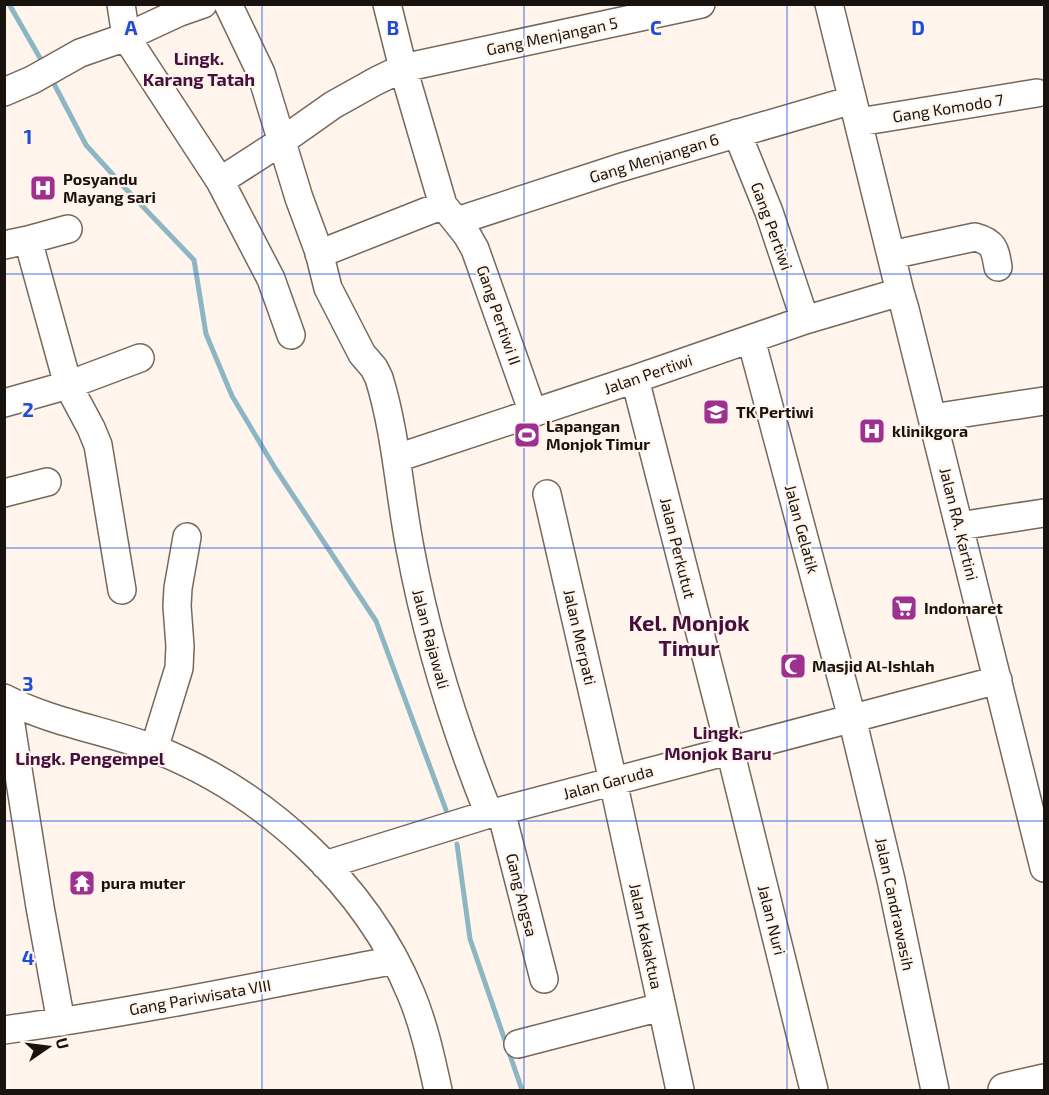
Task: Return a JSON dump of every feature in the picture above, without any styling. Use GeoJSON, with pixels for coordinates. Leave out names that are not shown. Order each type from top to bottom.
{"type":"FeatureCollection","features":[{"type":"Feature","properties":{"kind":"main road"},"geometry":{"type":"LineString","coordinates":[[1005,1090],[1042,1084]]}},
{"type":"Feature","properties":{"kind":"street"},"geometry":{"type":"LineString","coordinates":[[121,4],[126,38],[220,181],[271,279],[291,335]]}},
{"type":"Feature","properties":{"kind":"street"},"geometry":{"type":"LineString","coordinates":[[4,92],[32,80],[80,53],[126,38],[180,12],[203,4]]}},
{"type":"Feature","properties":{"kind":"street","name":"Jalan Rajawali"},"geometry":{"type":"LineString","coordinates":[[228,4],[261,73],[328,288],[362,354],[379,378],[397,458],[409,546],[429,637],[456,727],[495,812]]}},
{"type":"Feature","properties":{"kind":"street","name":"Gang Pertiwi II"},"geometry":{"type":"LineString","coordinates":[[387,4],[403,68],[450,213],[475,249],[533,413]]}},
{"type":"Feature","properties":{"kind":"street","name":"Gang Menjangan 5"},"geometry":{"type":"LineString","coordinates":[[220,181],[333,105],[403,68],[701,4]]}},
{"type":"Feature","properties":{"kind":"street","name":"Jalan RA. Kartini"},"geometry":{"type":"LineString","coordinates":[[829,4],[1044,868]]}},
{"type":"Feature","properties":{"kind":"street","name":"Gang Komodo 7"},"geometry":{"type":"LineString","coordinates":[[855,111],[1037,93]]}},
{"type":"Feature","properties":{"kind":"street","name":"Gang Menjangan 6"},"geometry":{"type":"LineString","coordinates":[[319,254],[450,213],[619,168],[737,133],[855,111]]}},
{"type":"Feature","properties":{"kind":"street","name":"Gang Pertiwi"},"geometry":{"type":"LineString","coordinates":[[737,133],[769,212],[805,320]]}},
{"type":"Feature","properties":{"kind":"street"},"geometry":{"type":"LineString","coordinates":[[68,229],[16,243],[68,385],[98,445],[122,590]]}},
{"type":"Feature","properties":{"kind":"street"},"geometry":{"type":"LineString","coordinates":[[891,255],[975,237],[991,244],[995,250],[998,267]]}},
{"type":"Feature","properties":{"kind":"street","name":"Jalan Pertiwi"},"geometry":{"type":"LineString","coordinates":[[397,458],[635,380],[805,320],[900,292]]}},
{"type":"Feature","properties":{"kind":"street","name":"Jalan Gelatik"},"geometry":{"type":"LineString","coordinates":[[751,339],[852,718]]}},
{"type":"Feature","properties":{"kind":"street"},"geometry":{"type":"LineString","coordinates":[[4,403],[68,385],[140,358]]}},
{"type":"Feature","properties":{"kind":"street","name":"Jalan Perkutut"},"geometry":{"type":"LineString","coordinates":[[635,380],[730,750]]}},
{"type":"Feature","properties":{"kind":"street"},"geometry":{"type":"LineString","coordinates":[[932,418],[1044,401]]}},
{"type":"Feature","properties":{"kind":"street"},"geometry":{"type":"LineString","coordinates":[[4,493],[47,482]]}},
{"type":"Feature","properties":{"kind":"street","name":"Jalan Merpati"},"geometry":{"type":"LineString","coordinates":[[547,494],[613,781]]}},
{"type":"Feature","properties":{"kind":"street"},"geometry":{"type":"LineString","coordinates":[[959,526],[1044,513]]}},
{"type":"Feature","properties":{"kind":"street"},"geometry":{"type":"LineString","coordinates":[[154,749],[179,668],[178,588],[187,537]]}},
{"type":"Feature","properties":{"kind":"street","name":"Jalan Garuda"},"geometry":{"type":"LineString","coordinates":[[325,865],[495,812],[998,680]]}},
{"type":"Feature","properties":{"kind":"street"},"geometry":{"type":"LineString","coordinates":[[6,699],[34,712],[154,749],[199,770],[227,785],[295,836],[325,865],[365,913],[395,960],[421,1021],[438,1090]]}},
{"type":"Feature","properties":{"kind":"street"},"geometry":{"type":"LineString","coordinates":[[6,699],[61,1022]]}},
{"type":"Feature","properties":{"kind":"street","name":"Jalan Candrawasih"},"geometry":{"type":"LineString","coordinates":[[852,718],[891,880],[935,1090]]}},
{"type":"Feature","properties":{"kind":"street","name":"Jalan Nuri"},"geometry":{"type":"LineString","coordinates":[[730,750],[814,1090]]}},
{"type":"Feature","properties":{"kind":"street","name":"Jalan Kakaktua"},"geometry":{"type":"LineString","coordinates":[[613,781],[680,1090]]}},
{"type":"Feature","properties":{"kind":"street","name":"Gang Angsa"},"geometry":{"type":"LineString","coordinates":[[495,812],[544,979]]}},
{"type":"Feature","properties":{"kind":"street","name":"Gang Pariwisata VIII"},"geometry":{"type":"LineString","coordinates":[[4,1030],[61,1022],[395,960]]}},
{"type":"Feature","properties":{"kind":"street"},"geometry":{"type":"LineString","coordinates":[[518,1044],[661,1007]]}},
{"type":"Feature","properties":{"kind":"waterway"},"geometry":{"type":"LineString","coordinates":[[9,4],[44,65]]}},
{"type":"Feature","properties":{"kind":"waterway"},"geometry":{"type":"LineString","coordinates":[[51,78],[86,145],[194,260],[206,334],[232,396],[275,468],[376,621],[446,810]]}},
{"type":"Feature","properties":{"kind":"waterway"},"geometry":{"type":"LineString","coordinates":[[457,844],[470,939],[522,1090]]}},
{"type":"Feature","properties":{"kind":"place","name":"Posyandu Mayang sari"},"geometry":{"type":"Point","coordinates":[43,188]}},
{"type":"Feature","properties":{"kind":"place","name":"TK Pertiwi"},"geometry":{"type":"Point","coordinates":[716,412]}},
{"type":"Feature","properties":{"kind":"place","name":"klinikgora"},"geometry":{"type":"Point","coordinates":[872,431]}},
{"type":"Feature","properties":{"kind":"place","name":"Lapangan Monjok Timur"},"geometry":{"type":"Point","coordinates":[527,435]}},
{"type":"Feature","properties":{"kind":"place","name":"Indomaret"},"geometry":{"type":"Point","coordinates":[904,608]}},
{"type":"Feature","properties":{"kind":"place","name":"Masjid Al-Ishlah"},"geometry":{"type":"Point","coordinates":[793,666]}},
{"type":"Feature","properties":{"kind":"place","name":"pura muter"},"geometry":{"type":"Point","coordinates":[82,883]}},
{"type":"Feature","properties":{"kind":"district","name":"Lingk. Karang Tatah"},"geometry":{"type":"Point","coordinates":[199,69]}},
{"type":"Feature","properties":{"kind":"district","name":"Kel. Monjok Timur"},"geometry":{"type":"Point","coordinates":[689,636]}},
{"type":"Feature","properties":{"kind":"district","name":"Lingk. Monjok Baru"},"geometry":{"type":"Point","coordinates":[718,743]}},
{"type":"Feature","properties":{"kind":"district","name":"Lingk. Pengempel"},"geometry":{"type":"Point","coordinates":[90,759]}}]}
